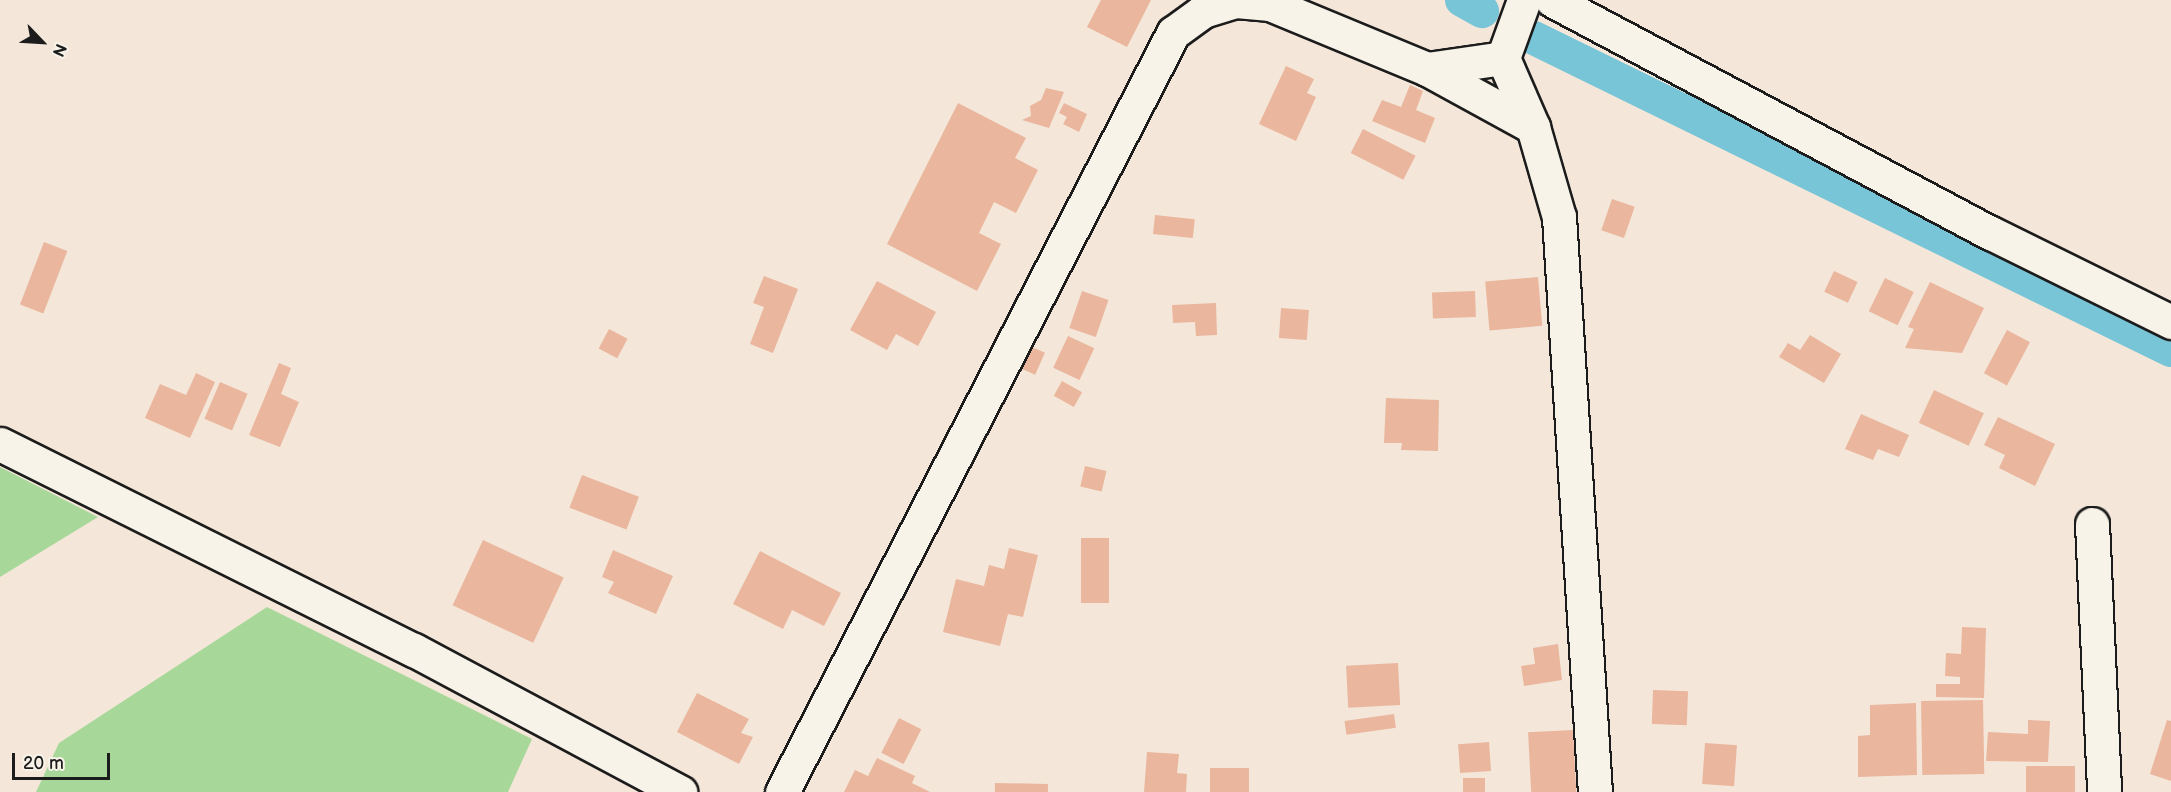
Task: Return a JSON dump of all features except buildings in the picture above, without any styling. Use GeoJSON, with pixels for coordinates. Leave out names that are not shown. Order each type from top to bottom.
{"type":"FeatureCollection","features":[{"type":"Feature","properties":{"kind":"street"},"geometry":{"type":"LineString","coordinates":[[1524,0],[1503,58],[1533,127],[1559,217],[1595,792]]}},
{"type":"Feature","properties":{"kind":"street"},"geometry":{"type":"LineString","coordinates":[[1552,0],[1991,233],[2171,322]]}},
{"type":"Feature","properties":{"kind":"street"},"geometry":{"type":"LineString","coordinates":[[782,792],[1173,33],[1203,11],[1236,2],[1270,4],[1427,69],[1533,127]]}},
{"type":"Feature","properties":{"kind":"street"},"geometry":{"type":"LineString","coordinates":[[1427,69],[1503,58]]}},
{"type":"Feature","properties":{"kind":"street"},"geometry":{"type":"LineString","coordinates":[[0,444],[414,650],[680,792]]}},
{"type":"Feature","properties":{"kind":"street"},"geometry":{"type":"LineString","coordinates":[[2092,524],[2104,792]]}},
{"type":"Feature","properties":{"kind":"green space"},"geometry":{"type":"Polygon","coordinates":[[[0,467],[98,517],[0,577],[0,467]]]}},
{"type":"Feature","properties":{"kind":"green space"},"geometry":{"type":"Polygon","coordinates":[[[267,607],[532,739],[508,792],[36,792],[59,743],[267,607]]]}},
{"type":"Feature","properties":{"kind":"waterway"},"geometry":{"type":"LineString","coordinates":[[1462,0],[1482,11]]}},
{"type":"Feature","properties":{"kind":"waterway"},"geometry":{"type":"LineString","coordinates":[[1534,38],[2171,350]]}}]}
